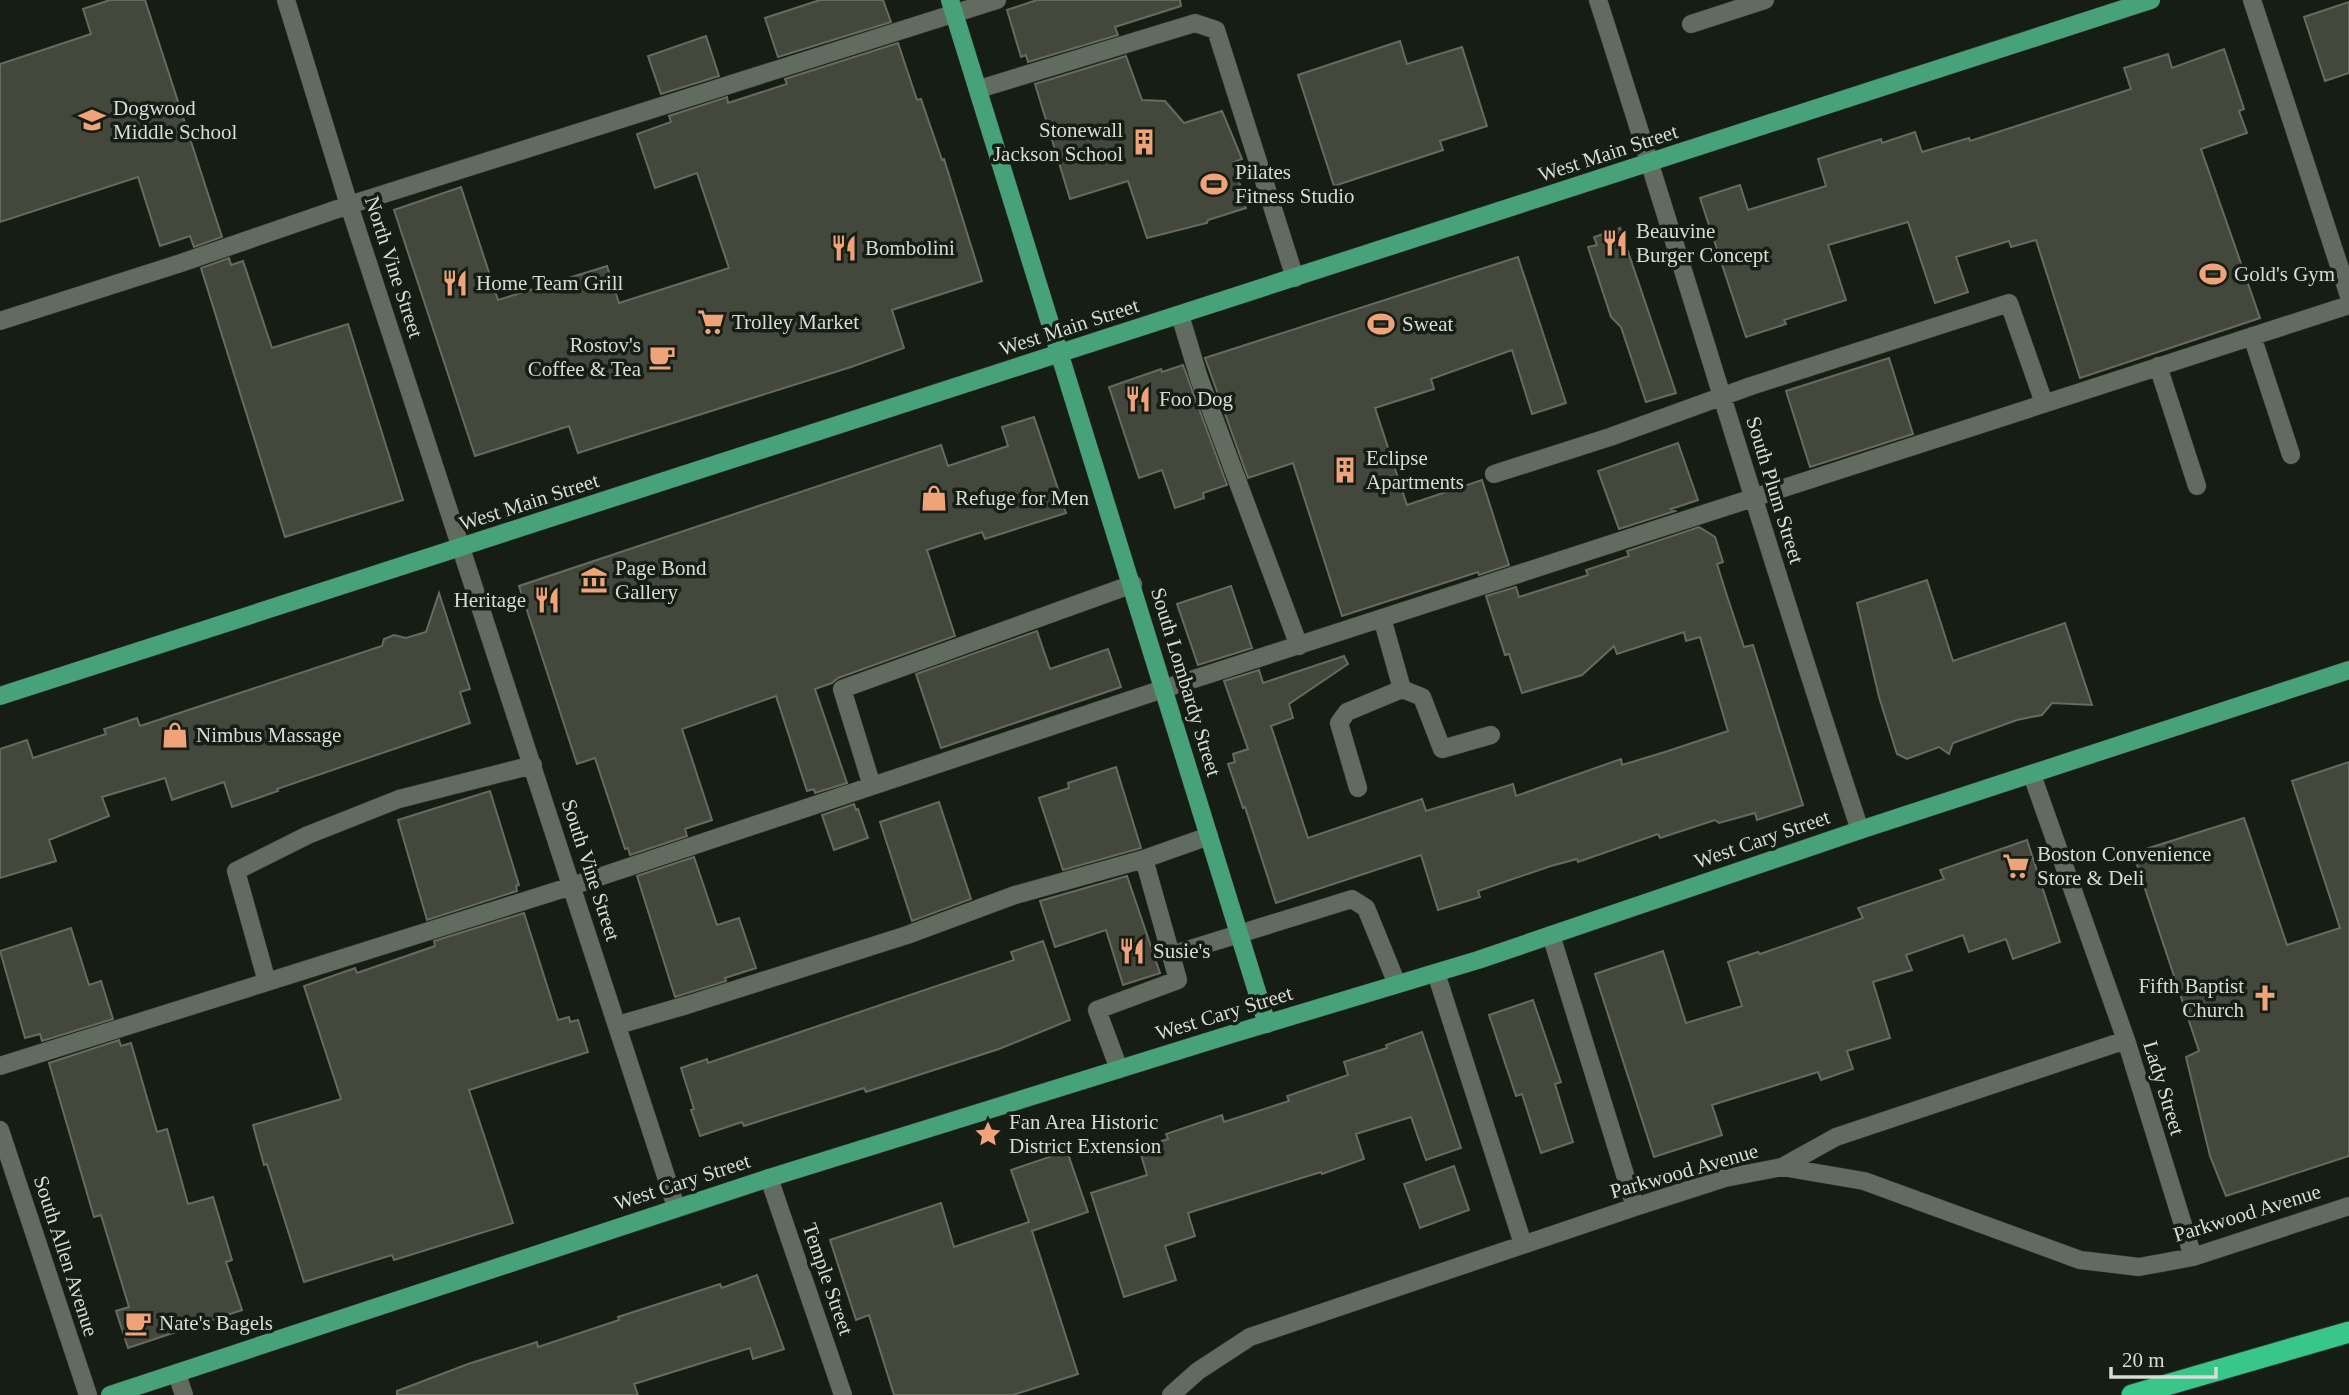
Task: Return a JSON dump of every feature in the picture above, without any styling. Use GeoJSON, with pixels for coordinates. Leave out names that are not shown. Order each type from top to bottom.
{"type":"FeatureCollection","features":[{"type":"Feature","properties":{"kind":"highway"},"geometry":{"type":"LineString","coordinates":[[2132,1395],[2349,1332]]}},
{"type":"Feature","properties":{"kind":"main road","name":"West Main Street"},"geometry":{"type":"LineString","coordinates":[[0,696],[2151,0]]}},
{"type":"Feature","properties":{"kind":"main road","name":"South Lombardy Street"},"geometry":{"type":"LineString","coordinates":[[952,7],[1268,1024]]}},
{"type":"Feature","properties":{"kind":"main road","name":"West Cary Street"},"geometry":{"type":"LineString","coordinates":[[110,1395],[676,1207],[1436,973],[1860,830],[2349,670]]}},
{"type":"Feature","properties":{"kind":"street","name":"North Vine Street"},"geometry":{"type":"LineString","coordinates":[[286,0],[349,205],[463,547]]}},
{"type":"Feature","properties":{"kind":"street"},"geometry":{"type":"LineString","coordinates":[[0,321],[952,7],[997,0]]}},
{"type":"Feature","properties":{"kind":"street","name":"South Plum Street"},"geometry":{"type":"LineString","coordinates":[[1598,0],[1651,163],[1752,498],[1860,830]]}},
{"type":"Feature","properties":{"kind":"street"},"geometry":{"type":"LineString","coordinates":[[1691,24],[1765,0]]}},
{"type":"Feature","properties":{"kind":"street"},"geometry":{"type":"LineString","coordinates":[[2252,0],[2349,296]]}},
{"type":"Feature","properties":{"kind":"street"},"geometry":{"type":"LineString","coordinates":[[979,89],[1195,23],[1216,30],[1295,278]]}},
{"type":"Feature","properties":{"kind":"street"},"geometry":{"type":"LineString","coordinates":[[1494,474],[2008,303],[2044,403]]}},
{"type":"Feature","properties":{"kind":"street"},"geometry":{"type":"LineString","coordinates":[[0,1066],[572,886],[1163,689],[2349,305]]}},
{"type":"Feature","properties":{"kind":"street"},"geometry":{"type":"LineString","coordinates":[[1180,315],[1199,378],[1299,646]]}},
{"type":"Feature","properties":{"kind":"street"},"geometry":{"type":"LineString","coordinates":[[2252,336],[2291,455]]}},
{"type":"Feature","properties":{"kind":"street"},"geometry":{"type":"LineString","coordinates":[[2158,366],[2197,486]]}},
{"type":"Feature","properties":{"kind":"street","name":"South Vine Street"},"geometry":{"type":"LineString","coordinates":[[463,547],[676,1207]]}},
{"type":"Feature","properties":{"kind":"street"},"geometry":{"type":"LineString","coordinates":[[872,786],[842,689],[1133,584]]}},
{"type":"Feature","properties":{"kind":"street"},"geometry":{"type":"LineString","coordinates":[[1382,618],[1402,689]]}},
{"type":"Feature","properties":{"kind":"street"},"geometry":{"type":"LineString","coordinates":[[1358,788],[1339,723],[1347,712],[1402,689],[1422,697],[1442,749],[1491,735]]}},
{"type":"Feature","properties":{"kind":"street"},"geometry":{"type":"LineString","coordinates":[[267,982],[236,871],[308,835],[398,799],[533,765]]}},
{"type":"Feature","properties":{"kind":"street","name":"Lady Street"},"geometry":{"type":"LineString","coordinates":[[2032,775],[2126,1040],[2193,1257]]}},
{"type":"Feature","properties":{"kind":"street"},"geometry":{"type":"LineString","coordinates":[[618,1025],[907,935],[1015,895],[1144,859],[1209,836]]}},
{"type":"Feature","properties":{"kind":"street"},"geometry":{"type":"LineString","coordinates":[[1119,1069],[1097,1010],[1178,980],[1144,859]]}},
{"type":"Feature","properties":{"kind":"street"},"geometry":{"type":"LineString","coordinates":[[1171,955],[1352,899],[1366,908],[1397,985]]}},
{"type":"Feature","properties":{"kind":"street"},"geometry":{"type":"LineString","coordinates":[[1551,935],[1635,1207]]}},
{"type":"Feature","properties":{"kind":"street"},"geometry":{"type":"LineString","coordinates":[[1436,973],[1523,1244]]}},
{"type":"Feature","properties":{"kind":"street"},"geometry":{"type":"LineString","coordinates":[[1782,1167],[1836,1138],[2126,1040]]}},
{"type":"Feature","properties":{"kind":"street","name":"South Allen Avenue"},"geometry":{"type":"LineString","coordinates":[[0,1130],[88,1395]]}},
{"type":"Feature","properties":{"kind":"street","name":"Parkwood Avenue"},"geometry":{"type":"LineString","coordinates":[[1171,1395],[1198,1371],[1250,1337],[1725,1178],[1782,1167],[1864,1181],[2080,1260],[2139,1267],[2193,1257],[2349,1206]]}},
{"type":"Feature","properties":{"kind":"street","name":"Temple Street"},"geometry":{"type":"LineString","coordinates":[[769,1178],[843,1395]]}},
{"type":"Feature","properties":{"kind":"street"},"geometry":{"type":"LineString","coordinates":[[177,1374],[184,1395]]}},
{"type":"Feature","properties":{"kind":"building","name":"Dogwood Middle School"},"geometry":{"type":"Polygon","coordinates":[[[110,0],[145,0],[222,237],[194,247],[190,236],[160,246],[138,177],[0,222],[0,64],[91,34],[83,9],[110,0]]]}},
{"type":"Feature","properties":{"kind":"building"},"geometry":{"type":"Polygon","coordinates":[[[820,0],[883,0],[891,22],[778,57],[765,18],[820,0]]]}},
{"type":"Feature","properties":{"kind":"building"},"geometry":{"type":"Polygon","coordinates":[[[1037,0],[1180,0],[1181,6],[1115,27],[1118,35],[1028,62],[1026,55],[1021,57],[1007,10],[1037,0]]]}},
{"type":"Feature","properties":{"kind":"building"},"geometry":{"type":"Polygon","coordinates":[[[2349,2],[2349,73],[2325,81],[2304,17],[2349,2]]]}},
{"type":"Feature","properties":{"kind":"building"},"geometry":{"type":"Polygon","coordinates":[[[706,36],[719,76],[661,94],[648,56],[706,36]]]}},
{"type":"Feature","properties":{"kind":"building"},"geometry":{"type":"Polygon","coordinates":[[[1400,41],[1407,64],[1462,47],[1487,126],[1440,141],[1443,150],[1334,186],[1298,75],[1400,41]]]}},
{"type":"Feature","properties":{"kind":"building"},"geometry":{"type":"Polygon","coordinates":[[[898,43],[917,100],[921,99],[942,160],[944,159],[982,281],[892,310],[904,348],[851,367],[578,453],[569,426],[475,456],[394,210],[461,187],[498,300],[607,266],[619,303],[729,268],[697,173],[655,188],[637,134],[671,122],[669,116],[727,97],[728,103],[787,84],[785,79],[898,43]]]}},
{"type":"Feature","properties":{"kind":"building"},"geometry":{"type":"Polygon","coordinates":[[[2224,49],[2244,109],[2239,111],[2247,133],[2201,149],[2260,318],[2080,378],[2036,240],[2011,247],[2009,241],[1956,257],[1968,292],[1935,303],[1908,222],[1828,245],[1846,300],[1784,320],[1786,324],[1746,337],[1700,198],[1740,185],[1748,210],[1826,186],[1818,159],[1881,139],[1882,143],[1915,132],[1922,152],[1969,138],[1970,141],[2131,89],[2124,68],[2168,54],[2172,68],[2224,49]]]}},
{"type":"Feature","properties":{"kind":"building","name":"Stonewall Jackson School"},"geometry":{"type":"Polygon","coordinates":[[[1126,56],[1142,100],[1165,101],[1184,123],[1222,111],[1242,159],[1234,162],[1246,208],[1208,220],[1207,223],[1147,238],[1128,181],[1070,199],[1035,84],[1126,56]]]}},
{"type":"Feature","properties":{"kind":"building"},"geometry":{"type":"Polygon","coordinates":[[[1620,228],[1676,393],[1646,402],[1621,327],[1611,317],[1588,247],[1597,245],[1594,237],[1620,228]]]}},
{"type":"Feature","properties":{"kind":"building"},"geometry":{"type":"Polygon","coordinates":[[[1518,257],[1566,403],[1532,414],[1512,350],[1431,379],[1434,389],[1375,408],[1407,505],[1482,480],[1509,565],[1479,575],[1478,572],[1342,616],[1293,463],[1248,478],[1205,358],[1518,257]]]}},
{"type":"Feature","properties":{"kind":"building"},"geometry":{"type":"Polygon","coordinates":[[[229,258],[231,265],[243,261],[272,348],[348,324],[403,500],[285,537],[201,268],[229,258]]]}},
{"type":"Feature","properties":{"kind":"building"},"geometry":{"type":"Polygon","coordinates":[[[1889,358],[1913,434],[1810,467],[1786,391],[1889,358]]]}},
{"type":"Feature","properties":{"kind":"building"},"geometry":{"type":"Polygon","coordinates":[[[1183,365],[1227,485],[1203,493],[1204,498],[1175,508],[1162,470],[1139,478],[1109,387],[1161,369],[1162,372],[1183,365]]]}},
{"type":"Feature","properties":{"kind":"building"},"geometry":{"type":"Polygon","coordinates":[[[1034,417],[1066,513],[985,539],[982,532],[927,550],[955,636],[838,678],[815,689],[847,783],[815,793],[814,789],[807,791],[776,696],[682,729],[712,820],[685,829],[687,836],[630,855],[628,848],[625,849],[595,758],[577,764],[519,586],[941,445],[948,466],[1008,446],[1002,427],[1034,417]]]}},
{"type":"Feature","properties":{"kind":"building"},"geometry":{"type":"Polygon","coordinates":[[[1678,443],[1698,500],[1671,509],[1675,511],[1619,529],[1598,471],[1678,443]]]}},
{"type":"Feature","properties":{"kind":"building"},"geometry":{"type":"Polygon","coordinates":[[[1699,527],[1715,537],[1723,562],[1717,564],[1727,596],[1744,647],[1753,645],[1803,805],[1757,820],[1755,813],[1719,823],[1715,820],[1660,838],[1658,834],[1578,862],[1577,859],[1551,866],[1478,891],[1480,897],[1438,910],[1421,855],[1276,903],[1228,764],[1235,762],[1233,754],[1248,749],[1224,681],[1259,670],[1263,683],[1344,656],[1348,664],[1289,704],[1293,718],[1271,726],[1308,838],[1422,799],[1426,811],[1513,784],[1516,796],[1621,759],[1622,765],[1668,751],[1728,731],[1700,637],[1686,641],[1684,632],[1617,654],[1614,646],[1582,675],[1522,693],[1509,654],[1505,655],[1486,596],[1516,587],[1519,597],[1588,575],[1586,570],[1629,556],[1627,551],[1699,527]]]}},
{"type":"Feature","properties":{"kind":"building"},"geometry":{"type":"Polygon","coordinates":[[[1927,580],[1953,661],[2065,623],[2092,705],[2052,703],[2042,715],[2017,720],[1953,743],[1949,754],[1939,747],[1907,759],[1897,754],[1879,697],[1857,603],[1927,580]]]}},
{"type":"Feature","properties":{"kind":"building"},"geometry":{"type":"Polygon","coordinates":[[[1231,586],[1252,648],[1198,665],[1177,604],[1231,586]]]}},
{"type":"Feature","properties":{"kind":"building"},"geometry":{"type":"Polygon","coordinates":[[[439,593],[470,689],[460,692],[470,723],[232,807],[224,782],[172,800],[165,778],[102,797],[109,816],[49,840],[56,861],[0,878],[0,749],[27,740],[33,758],[106,734],[104,729],[137,718],[140,726],[382,646],[384,639],[394,635],[406,638],[426,632],[439,593]]]}},
{"type":"Feature","properties":{"kind":"building"},"geometry":{"type":"Polygon","coordinates":[[[1037,631],[1050,669],[1108,649],[1121,687],[941,748],[916,674],[1037,631]]]}},
{"type":"Feature","properties":{"kind":"building","name":"Fifth Baptist Church"},"geometry":{"type":"Polygon","coordinates":[[[2349,762],[2349,1156],[2226,1196],[2210,1156],[2186,1057],[2199,1051],[2133,853],[2244,818],[2287,945],[2340,928],[2292,781],[2349,762]]]}},
{"type":"Feature","properties":{"kind":"building"},"geometry":{"type":"Polygon","coordinates":[[[1116,767],[1141,848],[1063,870],[1039,798],[1069,788],[1068,783],[1116,767]]]}},
{"type":"Feature","properties":{"kind":"building"},"geometry":{"type":"Polygon","coordinates":[[[490,791],[519,885],[516,886],[517,891],[427,920],[398,820],[490,791]]]}},
{"type":"Feature","properties":{"kind":"building"},"geometry":{"type":"Polygon","coordinates":[[[939,802],[971,899],[912,921],[880,822],[939,802]]]}},
{"type":"Feature","properties":{"kind":"building"},"geometry":{"type":"Polygon","coordinates":[[[854,804],[868,838],[834,850],[822,815],[854,804]]]}},
{"type":"Feature","properties":{"kind":"building"},"geometry":{"type":"Polygon","coordinates":[[[2027,840],[2060,942],[2013,959],[2006,939],[1969,952],[1963,935],[1906,955],[1912,970],[1873,982],[1890,1038],[1847,1051],[1853,1069],[1821,1080],[1818,1072],[1712,1105],[1722,1135],[1654,1157],[1595,974],[1663,951],[1686,1023],[1742,1006],[1728,962],[1758,952],[1760,954],[1863,918],[1858,908],[1944,879],[1940,870],[2027,840]]]}},
{"type":"Feature","properties":{"kind":"building"},"geometry":{"type":"Polygon","coordinates":[[[694,857],[717,925],[739,918],[756,968],[725,978],[726,981],[675,997],[637,876],[694,857]]]}},
{"type":"Feature","properties":{"kind":"building"},"geometry":{"type":"Polygon","coordinates":[[[1127,876],[1160,973],[1123,985],[1106,930],[1055,947],[1040,901],[1127,876]]]}},
{"type":"Feature","properties":{"kind":"building"},"geometry":{"type":"Polygon","coordinates":[[[524,913],[558,1020],[569,1017],[570,1022],[578,1020],[588,1052],[469,1090],[513,1223],[394,1260],[392,1255],[304,1282],[253,1125],[341,1099],[304,986],[355,968],[357,973],[435,946],[434,941],[524,913]]]}},
{"type":"Feature","properties":{"kind":"building"},"geometry":{"type":"Polygon","coordinates":[[[71,928],[89,985],[101,981],[113,1019],[42,1041],[40,1034],[25,1038],[0,951],[71,928]]]}},
{"type":"Feature","properties":{"kind":"building"},"geometry":{"type":"Polygon","coordinates":[[[1043,941],[1070,1020],[999,1049],[866,1092],[864,1088],[744,1126],[742,1122],[700,1136],[681,1068],[707,1059],[708,1063],[1014,960],[1011,952],[1043,941]]]}},
{"type":"Feature","properties":{"kind":"building"},"geometry":{"type":"Polygon","coordinates":[[[1533,1000],[1561,1082],[1555,1084],[1573,1142],[1541,1153],[1522,1094],[1516,1096],[1489,1015],[1533,1000]]]}},
{"type":"Feature","properties":{"kind":"building"},"geometry":{"type":"Polygon","coordinates":[[[1422,1032],[1461,1148],[1426,1160],[1411,1117],[1356,1134],[1364,1159],[1188,1213],[1195,1236],[1165,1246],[1176,1280],[1124,1297],[1091,1193],[1147,1175],[1139,1148],[1168,1139],[1166,1134],[1222,1115],[1224,1122],[1289,1101],[1287,1096],[1348,1075],[1344,1062],[1387,1048],[1386,1045],[1422,1032]]]}},
{"type":"Feature","properties":{"kind":"building"},"geometry":{"type":"Polygon","coordinates":[[[119,1040],[121,1046],[131,1043],[157,1132],[167,1129],[188,1204],[213,1197],[232,1260],[226,1262],[242,1310],[128,1348],[116,1311],[129,1307],[101,1215],[94,1217],[49,1063],[119,1040]]]}},
{"type":"Feature","properties":{"kind":"building"},"geometry":{"type":"Polygon","coordinates":[[[1067,1151],[1088,1212],[1032,1231],[1078,1374],[1013,1395],[894,1395],[869,1315],[856,1320],[830,1240],[941,1203],[954,1247],[1029,1222],[1011,1170],[1067,1151]]]}},
{"type":"Feature","properties":{"kind":"building"},"geometry":{"type":"Polygon","coordinates":[[[1454,1166],[1469,1210],[1420,1228],[1404,1184],[1454,1166]]]}},
{"type":"Feature","properties":{"kind":"building"},"geometry":{"type":"Polygon","coordinates":[[[757,1275],[784,1349],[753,1359],[750,1348],[634,1384],[638,1395],[397,1395],[397,1391],[468,1364],[537,1342],[538,1347],[619,1320],[618,1317],[720,1284],[722,1288],[757,1275]]]}},
{"type":"Feature","properties":{"kind":"place","name":"Dogwood Middle School"},"geometry":{"type":"Point","coordinates":[92,120]}},
{"type":"Feature","properties":{"kind":"place","name":"Stonewall Jackson School"},"geometry":{"type":"Point","coordinates":[1144,142]}},
{"type":"Feature","properties":{"kind":"place","name":"Pilates Fitness Studio"},"geometry":{"type":"Point","coordinates":[1214,184]}},
{"type":"Feature","properties":{"kind":"place","name":"Beauvine Burger Concept"},"geometry":{"type":"Point","coordinates":[1615,243]}},
{"type":"Feature","properties":{"kind":"place","name":"Bombolini"},"geometry":{"type":"Point","coordinates":[844,248]}},
{"type":"Feature","properties":{"kind":"place","name":"Gold's Gym"},"geometry":{"type":"Point","coordinates":[2213,274]}},
{"type":"Feature","properties":{"kind":"place","name":"Home Team Grill"},"geometry":{"type":"Point","coordinates":[455,283]}},
{"type":"Feature","properties":{"kind":"place","name":"Trolley Market"},"geometry":{"type":"Point","coordinates":[711,322]}},
{"type":"Feature","properties":{"kind":"place","name":"Sweat"},"geometry":{"type":"Point","coordinates":[1381,324]}},
{"type":"Feature","properties":{"kind":"place","name":"Rostov's Coffee & Tea"},"geometry":{"type":"Point","coordinates":[662,357]}},
{"type":"Feature","properties":{"kind":"place","name":"Foo Dog"},"geometry":{"type":"Point","coordinates":[1138,399]}},
{"type":"Feature","properties":{"kind":"place","name":"Eclipse Apartments"},"geometry":{"type":"Point","coordinates":[1345,470]}},
{"type":"Feature","properties":{"kind":"place","name":"Refuge for Men"},"geometry":{"type":"Point","coordinates":[934,498]}},
{"type":"Feature","properties":{"kind":"place","name":"Page Bond Gallery"},"geometry":{"type":"Point","coordinates":[594,580]}},
{"type":"Feature","properties":{"kind":"place","name":"Heritage"},"geometry":{"type":"Point","coordinates":[547,600]}},
{"type":"Feature","properties":{"kind":"place","name":"Nimbus Massage"},"geometry":{"type":"Point","coordinates":[175,735]}},
{"type":"Feature","properties":{"kind":"place","name":"Boston Convenience Store & Deli"},"geometry":{"type":"Point","coordinates":[2016,866]}},
{"type":"Feature","properties":{"kind":"place","name":"Susie's"},"geometry":{"type":"Point","coordinates":[1132,951]}},
{"type":"Feature","properties":{"kind":"place","name":"Fifth Baptist Church"},"geometry":{"type":"Point","coordinates":[2265,998]}},
{"type":"Feature","properties":{"kind":"place","name":"Fan Area Historic District Extension"},"geometry":{"type":"Point","coordinates":[988,1134]}},
{"type":"Feature","properties":{"kind":"place","name":"Nate's Bagels"},"geometry":{"type":"Point","coordinates":[138,1323]}}]}
